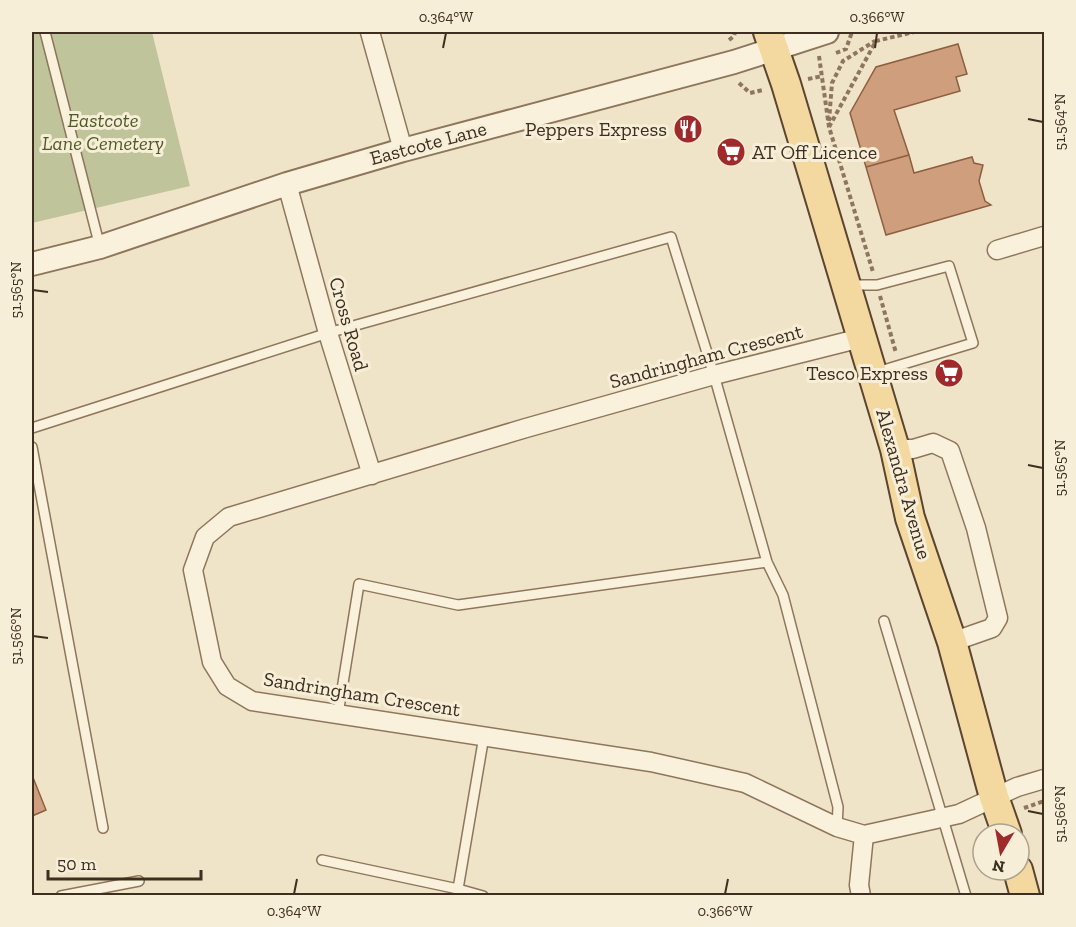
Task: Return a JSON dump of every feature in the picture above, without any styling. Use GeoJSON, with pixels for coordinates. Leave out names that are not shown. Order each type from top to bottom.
{"type":"FeatureCollection","features":[{"type":"Feature","properties":{"kind":"main road","name":"Alexandra Avenue"},"geometry":{"type":"LineString","coordinates":[[771,40],[895,448],[910,518],[1015,822]]}},
{"type":"Feature","properties":{"kind":"street"},"geometry":{"type":"LineString","coordinates":[[370,32],[403,150]]}},
{"type":"Feature","properties":{"kind":"street","name":"Eastcote Lane"},"geometry":{"type":"LineString","coordinates":[[32,264],[100,247],[287,184],[403,150],[734,62],[771,40],[823,42]]}},
{"type":"Feature","properties":{"kind":"street","name":"Cross Road"},"geometry":{"type":"LineString","coordinates":[[287,184],[328,333],[372,475]]}},
{"type":"Feature","properties":{"kind":"street"},"geometry":{"type":"LineString","coordinates":[[997,250],[1044,236]]}},
{"type":"Feature","properties":{"kind":"street","name":"Sandringham Crescent"},"geometry":{"type":"LineString","coordinates":[[861,338],[714,375],[526,428],[229,517],[205,537],[193,570],[212,662],[227,686],[252,700],[651,762],[745,783],[837,827],[864,835],[959,814],[1006,792],[1044,778]]}},
{"type":"Feature","properties":{"kind":"street"},"geometry":{"type":"LineString","coordinates":[[895,448],[913,449],[933,443],[950,452],[976,528],[998,618],[992,628],[952,642]]}},
{"type":"Feature","properties":{"kind":"street"},"geometry":{"type":"LineString","coordinates":[[856,892],[864,835]]}},
{"type":"Feature","properties":{"kind":"lane"},"geometry":{"type":"LineString","coordinates":[[45,32],[100,247]]}},
{"type":"Feature","properties":{"kind":"lane"},"geometry":{"type":"LineString","coordinates":[[32,428],[328,333],[671,237],[714,375],[767,562],[783,596],[838,807],[837,827]]}},
{"type":"Feature","properties":{"kind":"lane"},"geometry":{"type":"LineString","coordinates":[[846,285],[876,285],[949,266],[973,343],[872,374]]}},
{"type":"Feature","properties":{"kind":"lane"},"geometry":{"type":"LineString","coordinates":[[32,447],[103,828]]}},
{"type":"Feature","properties":{"kind":"lane"},"geometry":{"type":"LineString","coordinates":[[338,714],[359,584],[458,605],[767,562]]}},
{"type":"Feature","properties":{"kind":"lane"},"geometry":{"type":"LineString","coordinates":[[884,621],[966,896]]}},
{"type":"Feature","properties":{"kind":"lane"},"geometry":{"type":"LineString","coordinates":[[458,889],[484,736]]}},
{"type":"Feature","properties":{"kind":"lane"},"geometry":{"type":"LineString","coordinates":[[322,860],[483,896]]}},
{"type":"Feature","properties":{"kind":"lane"},"geometry":{"type":"LineString","coordinates":[[61,896],[139,881]]}},
{"type":"Feature","properties":{"kind":"path"},"geometry":{"type":"LineString","coordinates":[[728,40],[734,36],[735,32]]}},
{"type":"Feature","properties":{"kind":"path"},"geometry":{"type":"LineString","coordinates":[[829,128],[832,83],[843,61],[876,41],[914,32]]}},
{"type":"Feature","properties":{"kind":"path"},"geometry":{"type":"LineString","coordinates":[[829,128],[876,41]]}},
{"type":"Feature","properties":{"kind":"path"},"geometry":{"type":"LineString","coordinates":[[823,42],[823,76],[829,128],[899,364]]}},
{"type":"Feature","properties":{"kind":"path"},"geometry":{"type":"LineString","coordinates":[[802,80],[823,76]]}},
{"type":"Feature","properties":{"kind":"path"},"geometry":{"type":"LineString","coordinates":[[740,83],[750,93],[761,90]]}},
{"type":"Feature","properties":{"kind":"path"},"geometry":{"type":"LineString","coordinates":[[1006,792],[1024,808]]}},
{"type":"Feature","properties":{"kind":"path"},"geometry":{"type":"LineString","coordinates":[[1017,822],[1024,808],[1044,801]]}},
{"type":"Feature","properties":{"kind":"green space","name":"Eastcote Lane Cemetery"},"geometry":{"type":"Polygon","coordinates":[[[32,32],[152,32],[190,186],[32,223],[32,32]]]}},
{"type":"Feature","properties":{"kind":"building"},"geometry":{"type":"Polygon","coordinates":[[[958,44],[967,74],[956,77],[960,91],[894,110],[909,155],[866,167],[850,113],[876,67],[958,44]]]}},
{"type":"Feature","properties":{"kind":"building"},"geometry":{"type":"Polygon","coordinates":[[[909,155],[914,173],[972,157],[974,163],[983,165],[979,181],[985,201],[991,205],[886,235],[866,167],[909,155]]]}},
{"type":"Feature","properties":{"kind":"building"},"geometry":{"type":"Polygon","coordinates":[[[32,775],[46,810],[32,816],[32,775]]]}},
{"type":"Feature","properties":{"kind":"place","name":"Peppers Express"},"geometry":{"type":"Point","coordinates":[688,129]}},
{"type":"Feature","properties":{"kind":"place","name":"AT Off Licence"},"geometry":{"type":"Point","coordinates":[731,152]}},
{"type":"Feature","properties":{"kind":"place","name":"Tesco Express"},"geometry":{"type":"Point","coordinates":[949,373]}}]}
